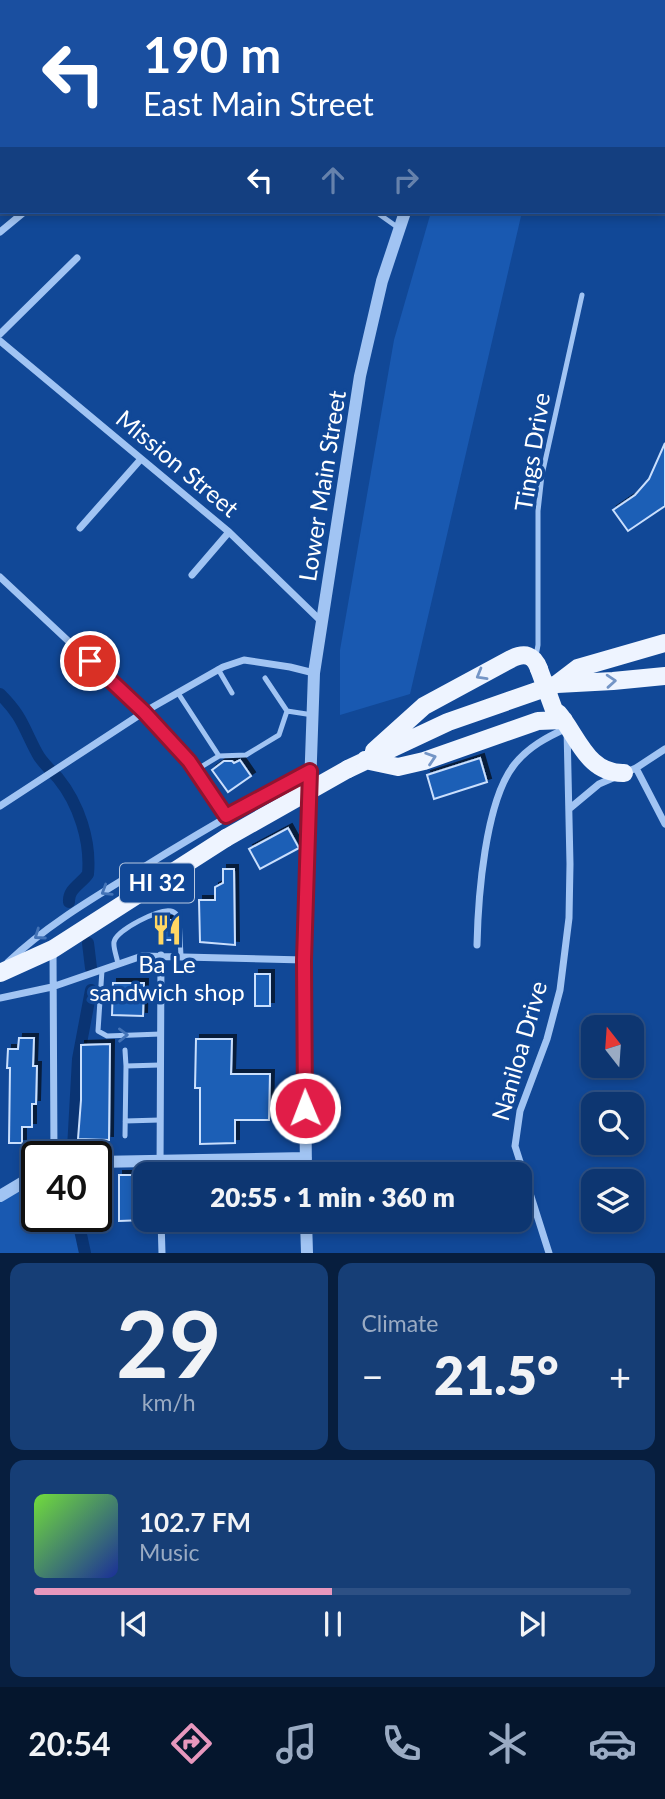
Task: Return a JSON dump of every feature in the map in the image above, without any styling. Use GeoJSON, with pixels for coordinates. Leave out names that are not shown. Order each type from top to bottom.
{"type":"FeatureCollection","features":[{"type":"Feature","properties":{"kind":"main road","name":"HI 32"},"geometry":{"type":"LineString","coordinates":[[557,684],[578,668],[665,643]]}},
{"type":"Feature","properties":{"kind":"main road"},"geometry":{"type":"LineString","coordinates":[[365,760],[424,706],[517,656],[527,655],[537,664],[562,719],[586,755],[600,769],[610,772],[630,771]]}},
{"type":"Feature","properties":{"kind":"main road","name":"HI 32"},"geometry":{"type":"LineString","coordinates":[[53,949],[226,838],[365,760],[448,722],[557,684],[665,676]]}},
{"type":"Feature","properties":{"kind":"main road"},"geometry":{"type":"LineString","coordinates":[[365,760],[398,767],[424,761],[538,721],[562,719]]}},
{"type":"Feature","properties":{"kind":"main road"},"geometry":{"type":"LineString","coordinates":[[0,971],[53,949]]}},
{"type":"Feature","properties":{"kind":"street"},"geometry":{"type":"LineString","coordinates":[[0,233],[22,214]]}},
{"type":"Feature","properties":{"kind":"street","name":"Lower Main Street"},"geometry":{"type":"LineString","coordinates":[[306,1162],[304,960],[314,673],[360,376],[382,281],[404,214]]}},
{"type":"Feature","properties":{"kind":"street"},"geometry":{"type":"LineString","coordinates":[[0,334],[77,257]]}},
{"type":"Feature","properties":{"kind":"street","name":"Mission Street"},"geometry":{"type":"LineString","coordinates":[[0,341],[229,532],[323,623]]}},
{"type":"Feature","properties":{"kind":"street"},"geometry":{"type":"LineString","coordinates":[[80,528],[141,459]]}},
{"type":"Feature","properties":{"kind":"street"},"geometry":{"type":"LineString","coordinates":[[192,575],[229,532]]}},
{"type":"Feature","properties":{"kind":"street"},"geometry":{"type":"LineString","coordinates":[[0,577],[144,712],[196,770],[226,816]]}},
{"type":"Feature","properties":{"kind":"street"},"geometry":{"type":"LineString","coordinates":[[0,806],[144,712],[219,669],[244,660],[267,662],[314,673]]}},
{"type":"Feature","properties":{"kind":"street"},"geometry":{"type":"LineString","coordinates":[[477,945],[484,863],[498,794],[508,774],[522,756],[562,719]]}},
{"type":"Feature","properties":{"kind":"street","name":"Naniloa Drive"},"geometry":{"type":"LineString","coordinates":[[550,1253],[515,1146],[520,1111],[547,1039],[560,990],[569,918],[569,809],[562,719]]}},
{"type":"Feature","properties":{"kind":"street"},"geometry":{"type":"LineString","coordinates":[[569,809],[588,791],[630,771],[665,749]]}},
{"type":"Feature","properties":{"kind":"street"},"geometry":{"type":"LineString","coordinates":[[0,971],[31,940],[83,905],[226,816],[310,771]]}},
{"type":"Feature","properties":{"kind":"street"},"geometry":{"type":"LineString","coordinates":[[630,771],[665,824]]}},
{"type":"Feature","properties":{"kind":"street"},"geometry":{"type":"LineString","coordinates":[[53,949],[54,1141]]}},
{"type":"Feature","properties":{"kind":"street"},"geometry":{"type":"LineString","coordinates":[[160,1160],[161,955]]}},
{"type":"Feature","properties":{"kind":"street"},"geometry":{"type":"LineString","coordinates":[[0,998],[52,987],[142,956],[304,960]]}},
{"type":"Feature","properties":{"kind":"street"},"geometry":{"type":"LineString","coordinates":[[112,1162],[306,1158]]}},
{"type":"Feature","properties":{"kind":"street"},"geometry":{"type":"LineString","coordinates":[[0,1196],[21,1184]]}},
{"type":"Feature","properties":{"kind":"street"},"geometry":{"type":"LineString","coordinates":[[161,1232],[162,1253]]}},
{"type":"Feature","properties":{"kind":"street"},"geometry":{"type":"LineString","coordinates":[[306,1232],[307,1253]]}},
{"type":"Feature","properties":{"kind":"lane"},"geometry":{"type":"LineString","coordinates":[[379,214],[400,229]]}},
{"type":"Feature","properties":{"kind":"lane","name":"Tings Drive"},"geometry":{"type":"LineString","coordinates":[[537,664],[538,511],[541,475],[582,295]]}},
{"type":"Feature","properties":{"kind":"lane"},"geometry":{"type":"LineString","coordinates":[[219,669],[232,693]]}},
{"type":"Feature","properties":{"kind":"lane"},"geometry":{"type":"LineString","coordinates":[[265,678],[287,711],[313,715]]}},
{"type":"Feature","properties":{"kind":"lane"},"geometry":{"type":"LineString","coordinates":[[178,693],[219,756]]}},
{"type":"Feature","properties":{"kind":"lane"},"geometry":{"type":"LineString","coordinates":[[196,770],[219,756],[246,755],[279,735],[287,711]]}},
{"type":"Feature","properties":{"kind":"lane"},"geometry":{"type":"LineString","coordinates":[[118,964],[114,944],[117,936],[150,915],[164,910],[170,910],[179,918],[180,956]]}},
{"type":"Feature","properties":{"kind":"lane"},"geometry":{"type":"LineString","coordinates":[[102,970],[98,1031],[107,1036],[161,1034]]}},
{"type":"Feature","properties":{"kind":"lane"},"geometry":{"type":"LineString","coordinates":[[125,1050],[125,1136]]}},
{"type":"Feature","properties":{"kind":"lane"},"geometry":{"type":"LineString","coordinates":[[126,1066],[160,1065]]}},
{"type":"Feature","properties":{"kind":"lane"},"geometry":{"type":"LineString","coordinates":[[125,1121],[160,1120]]}},
{"type":"Feature","properties":{"kind":"shaded area"},"geometry":{"type":"Polygon","coordinates":[[[430,214],[522,214],[410,694],[340,715],[340,650],[394,340],[430,214]]]}},
{"type":"Feature","properties":{"kind":"shaded area"},"geometry":{"type":"Polygon","coordinates":[[[21,1184],[21,1232],[75,1232],[81,1253],[0,1253],[0,1196],[21,1184]]]}},
{"type":"Feature","properties":{"kind":"building"},"geometry":{"type":"Polygon","coordinates":[[[665,443],[665,506],[628,531],[613,510],[635,495],[649,479],[665,443]]]}},
{"type":"Feature","properties":{"kind":"building"},"geometry":{"type":"Polygon","coordinates":[[[480,758],[487,782],[434,799],[427,775],[480,758]]]}},
{"type":"Feature","properties":{"kind":"building"},"geometry":{"type":"Polygon","coordinates":[[[240,760],[251,776],[228,792],[212,770],[224,761],[234,763],[240,760]]]}},
{"type":"Feature","properties":{"kind":"building"},"geometry":{"type":"Polygon","coordinates":[[[288,828],[299,848],[260,869],[249,849],[288,828]]]}},
{"type":"Feature","properties":{"kind":"building"},"geometry":{"type":"Polygon","coordinates":[[[223,869],[234,869],[235,945],[200,942],[199,900],[215,900],[215,887],[223,883],[223,869]]]}},
{"type":"Feature","properties":{"kind":"building","name":"Ba Le sandwich shop"},"geometry":{"type":"Polygon","coordinates":[[[158,920],[174,920],[175,940],[158,940],[158,920]]]}},
{"type":"Feature","properties":{"kind":"building"},"geometry":{"type":"Polygon","coordinates":[[[255,974],[270,974],[270,1006],[255,1006],[255,974]]]}},
{"type":"Feature","properties":{"kind":"building"},"geometry":{"type":"Polygon","coordinates":[[[113,983],[144,983],[143,1016],[112,1015],[113,983]]]}},
{"type":"Feature","properties":{"kind":"building"},"geometry":{"type":"Polygon","coordinates":[[[19,1038],[34,1038],[33,1066],[37,1066],[36,1104],[32,1104],[32,1127],[22,1127],[21,1143],[9,1143],[8,1049],[18,1049],[19,1038]]]}},
{"type":"Feature","properties":{"kind":"building"},"geometry":{"type":"Polygon","coordinates":[[[196,1039],[232,1039],[231,1074],[270,1074],[269,1120],[235,1120],[235,1143],[200,1144],[200,1088],[195,1088],[196,1039]]]}},
{"type":"Feature","properties":{"kind":"building"},"geometry":{"type":"Polygon","coordinates":[[[110,1044],[109,1140],[78,1139],[81,1045],[110,1044]]]}},
{"type":"Feature","properties":{"kind":"building"},"geometry":{"type":"Polygon","coordinates":[[[119,1175],[133,1175],[133,1220],[119,1221],[119,1175]]]}},
{"type":"Feature","properties":{"kind":"waterway"},"geometry":{"type":"LineString","coordinates":[[0,694],[18,716],[39,757],[72,799],[82,823],[88,849],[88,874],[73,890],[69,902]]}},
{"type":"Feature","properties":{"kind":"waterway"},"geometry":{"type":"LineString","coordinates":[[88,943],[91,968]]}},
{"type":"Feature","properties":{"kind":"waterway"},"geometry":{"type":"LineString","coordinates":[[73,1141],[78,1059],[91,990]]}},
{"type":"Feature","properties":{"kind":"waterway"},"geometry":{"type":"LineString","coordinates":[[80,1232],[85,1253]]}},
{"type":"Feature","properties":{"kind":"place","name":"Ba Le sandwich shop"},"geometry":{"type":"Point","coordinates":[167,930]}},
{"type":"Feature","properties":{"kind":"route"},"geometry":{"type":"LineString","coordinates":[[90,661],[144,712],[189,761],[226,816],[310,771],[304,960],[305,1108]]}}]}
